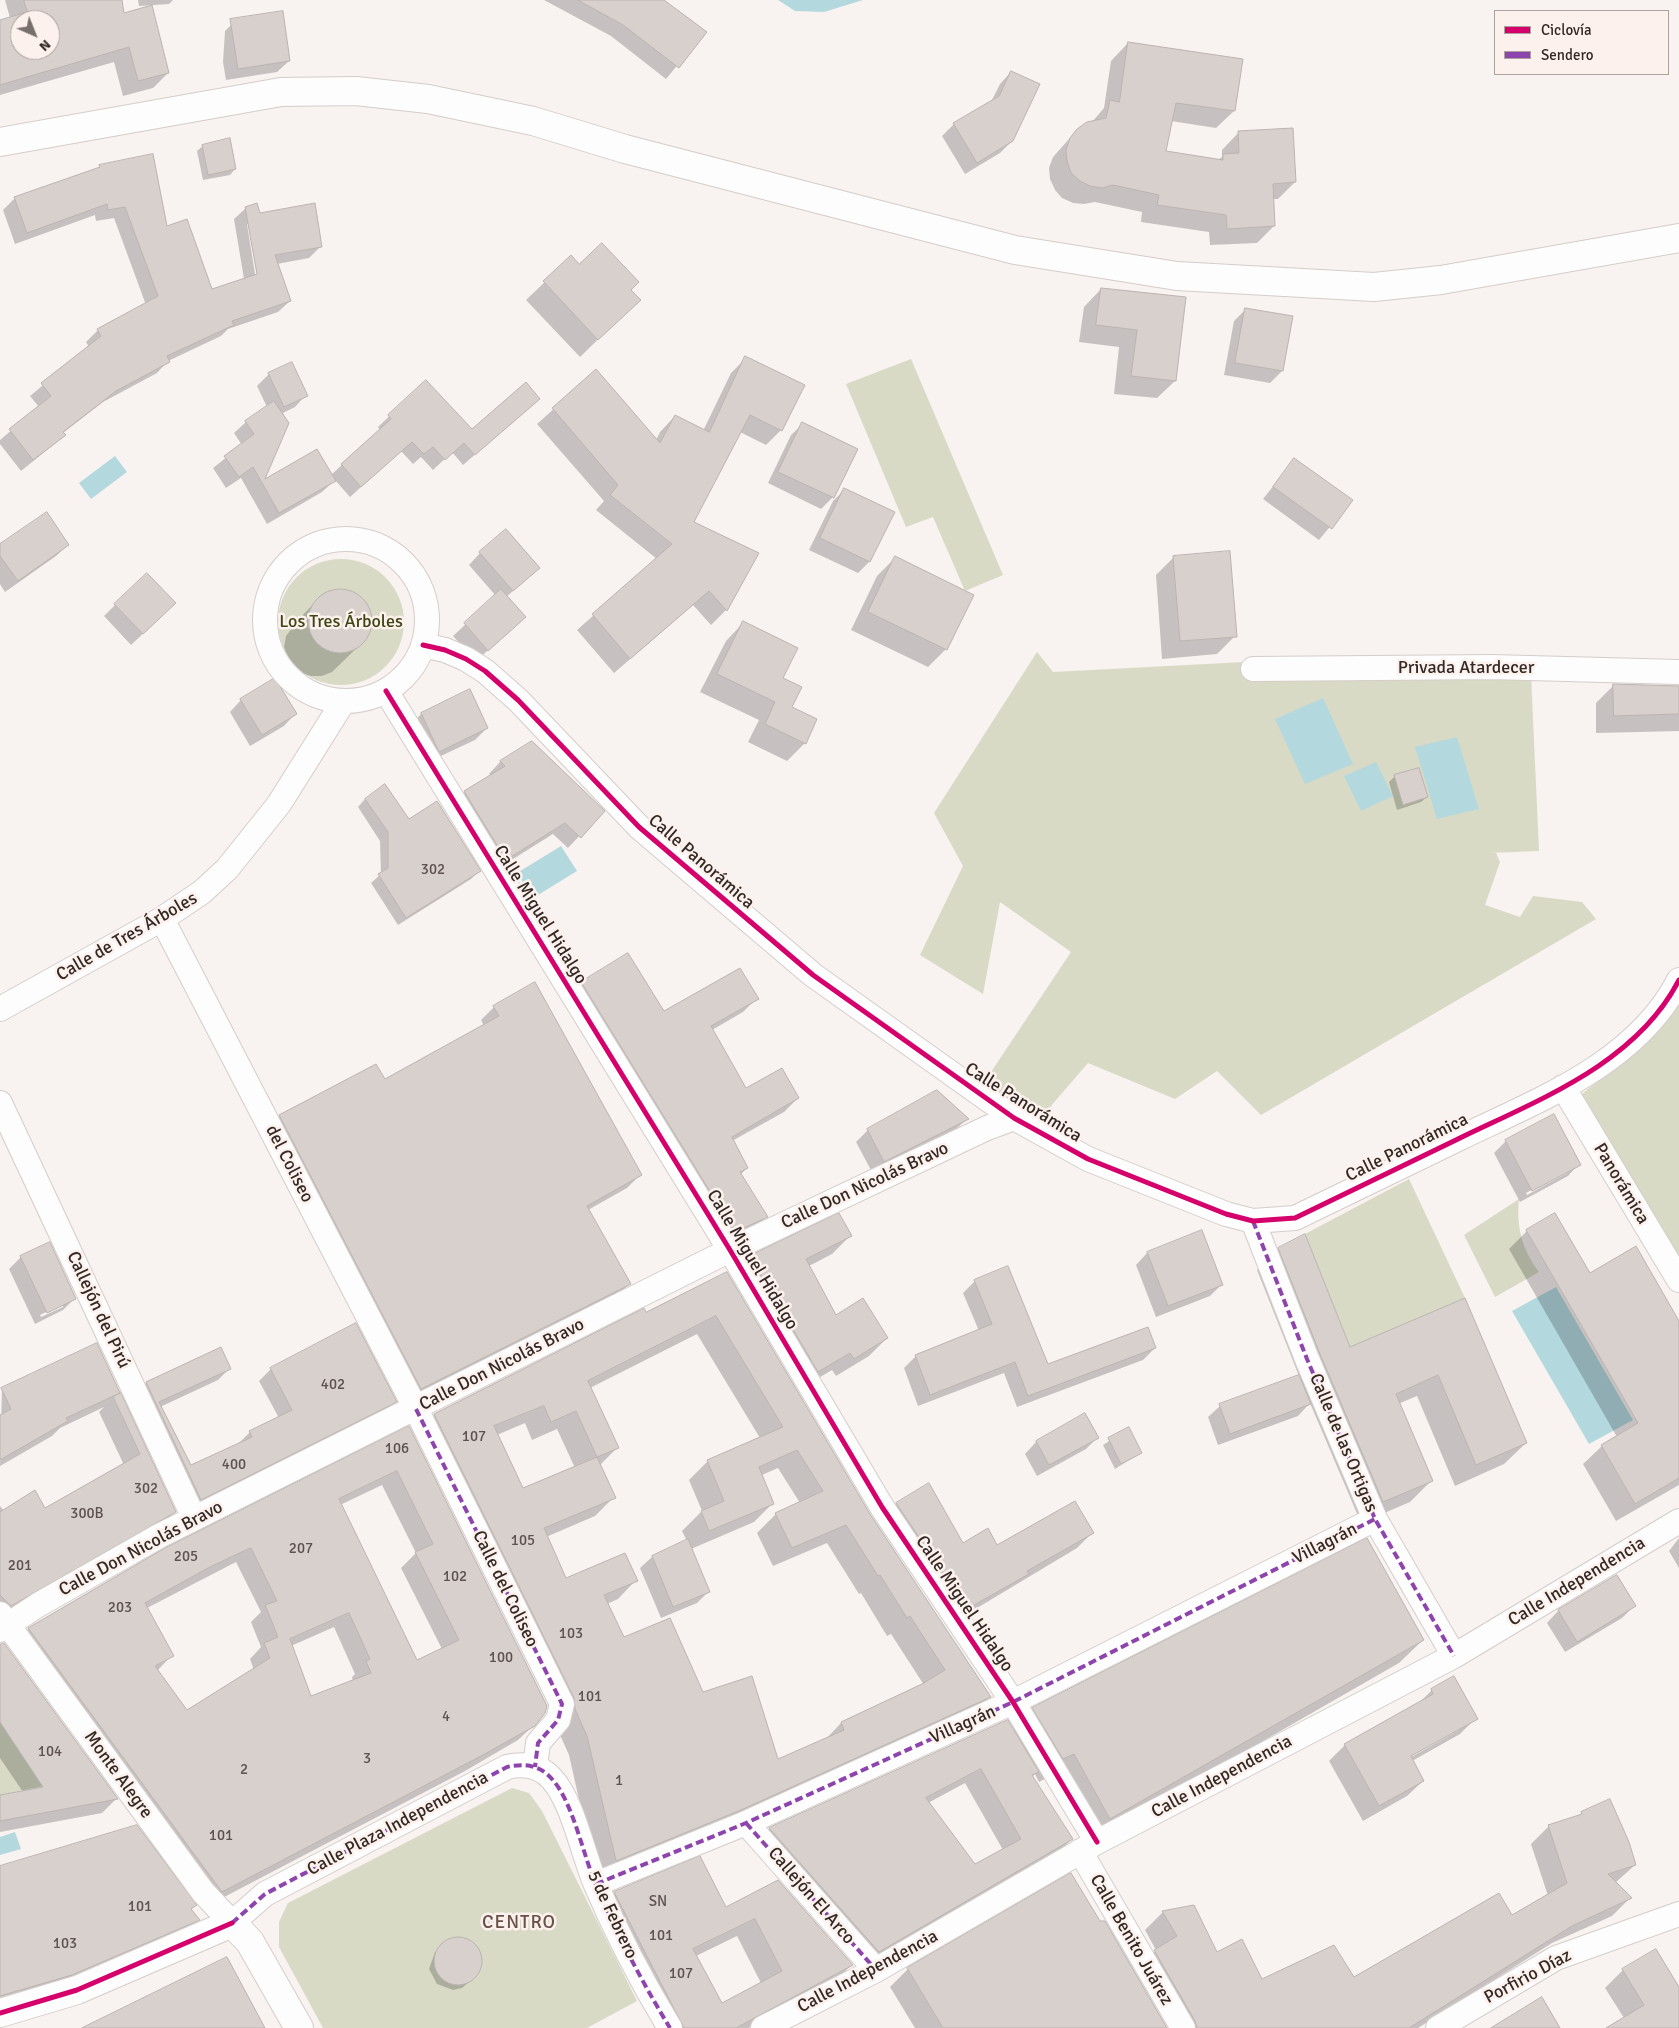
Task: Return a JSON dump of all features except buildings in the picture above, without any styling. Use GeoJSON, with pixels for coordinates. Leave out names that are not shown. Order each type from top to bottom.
{"type":"FeatureCollection","features":[{"type":"Feature","properties":{"kind":"main road"},"geometry":{"type":"LineString","coordinates":[[0,142],[281,92],[356,91],[428,100],[533,121],[625,149],[1015,250],[1177,276],[1374,287],[1441,280],[1679,238]]}},
{"type":"Feature","properties":{"kind":"main road"},"geometry":{"type":"LineString","coordinates":[[0,2013],[77,1990],[232,1923],[250,1942],[299,2028]]}},
{"type":"Feature","properties":{"kind":"street"},"geometry":{"type":"LineString","coordinates":[[336,539],[360,539],[382,546],[401,559],[416,577],[425,599],[428,622],[423,645],[409,671],[386,691],[365,699],[343,702],[309,694],[294,684],[282,672],[266,641],[264,618],[268,595],[278,574],[294,556],[314,544],[336,539]]}},
{"type":"Feature","properties":{"kind":"street","name":"Calle Panorámica"},"geometry":{"type":"LineString","coordinates":[[423,645],[445,650],[466,659],[485,671],[518,700],[639,827],[813,975],[1014,1118],[1088,1160],[1226,1214],[1253,1221],[1295,1218],[1562,1087],[1618,1052],[1639,1034],[1656,1015],[1679,980]]}},
{"type":"Feature","properties":{"kind":"street","name":"Privada Atardecer"},"geometry":{"type":"LineString","coordinates":[[1253,669],[1491,667],[1679,672]]}},
{"type":"Feature","properties":{"kind":"street","name":"Calle Miguel Hidalgo"},"geometry":{"type":"LineString","coordinates":[[386,691],[730,1250],[882,1507],[1013,1702],[1088,1847]]}},
{"type":"Feature","properties":{"kind":"street","name":"Calle de Tres Árboles"},"geometry":{"type":"LineString","coordinates":[[0,1009],[162,920],[183,907],[215,881],[256,835],[279,804],[343,702]]}},
{"type":"Feature","properties":{"kind":"street","name":"del Coliseo"},"geometry":{"type":"LineString","coordinates":[[162,920],[416,1409]]}},
{"type":"Feature","properties":{"kind":"street","name":"Panorámica"},"geometry":{"type":"LineString","coordinates":[[1562,1087],[1679,1280]]}},
{"type":"Feature","properties":{"kind":"street","name":"Callejón del Pirú"},"geometry":{"type":"LineString","coordinates":[[0,1103],[194,1518]]}},
{"type":"Feature","properties":{"kind":"street","name":"Calle Don Nicolás Bravo"},"geometry":{"type":"LineString","coordinates":[[2,1623],[194,1518],[416,1409],[730,1250],[987,1128],[1014,1118]]}},
{"type":"Feature","properties":{"kind":"street","name":"Calle de las Ortigas"},"geometry":{"type":"LineString","coordinates":[[1253,1221],[1307,1359],[1375,1519],[1454,1656]]}},
{"type":"Feature","properties":{"kind":"street","name":"Calle del Coliseo"},"geometry":{"type":"LineString","coordinates":[[416,1409],[562,1704],[558,1720],[538,1743],[535,1767]]}},
{"type":"Feature","properties":{"kind":"street","name":"Villagrán"},"geometry":{"type":"LineString","coordinates":[[596,1884],[746,1823],[1013,1702],[1375,1519]]}},
{"type":"Feature","properties":{"kind":"street","name":"Calle Independencia"},"geometry":{"type":"LineString","coordinates":[[763,2028],[876,1970],[1088,1847],[1454,1656],[1679,1521]]}},
{"type":"Feature","properties":{"kind":"street","name":"Monte Alegre"},"geometry":{"type":"LineString","coordinates":[[2,1623],[203,1892],[232,1923]]}},
{"type":"Feature","properties":{"kind":"street","name":"Calle Plaza Independencia"},"geometry":{"type":"LineString","coordinates":[[232,1923],[265,1894],[498,1771],[516,1765],[535,1767]]}},
{"type":"Feature","properties":{"kind":"street","name":"5 de Febrero"},"geometry":{"type":"LineString","coordinates":[[535,1767],[553,1780],[564,1798],[596,1884],[649,1994],[670,2028]]}},
{"type":"Feature","properties":{"kind":"street","name":"Callejón El Arco"},"geometry":{"type":"LineString","coordinates":[[746,1823],[876,1970]]}},
{"type":"Feature","properties":{"kind":"street","name":"Calle Benito Juárez"},"geometry":{"type":"LineString","coordinates":[[1088,1847],[1183,2028]]}},
{"type":"Feature","properties":{"kind":"street","name":"Porfirio Díaz"},"geometry":{"type":"LineString","coordinates":[[1438,2028],[1556,1958],[1678,1915]]}},
{"type":"Feature","properties":{"kind":"green space"},"geometry":{"type":"Polygon","coordinates":[[[911,359],[1003,575],[965,591],[933,517],[906,527],[846,384],[911,359]]]}},
{"type":"Feature","properties":{"kind":"green space","name":"Los Tres Árboles"},"geometry":{"type":"Polygon","coordinates":[[[341,559],[365,564],[376,569],[386,577],[394,587],[399,598],[404,622],[399,646],[394,657],[386,667],[376,675],[365,680],[341,685],[317,680],[306,675],[296,667],[288,657],[283,646],[278,622],[283,598],[288,587],[296,577],[306,569],[317,564],[341,559]]]}},
{"type":"Feature","properties":{"kind":"green space"},"geometry":{"type":"Polygon","coordinates":[[[1037,652],[1053,672],[1283,660],[1531,675],[1539,851],[1489,853],[1496,853],[1500,862],[1485,905],[1520,917],[1533,896],[1582,902],[1596,919],[1261,1115],[1217,1071],[1175,1099],[1088,1063],[1038,1121],[983,1084],[1071,952],[1000,902],[983,994],[920,955],[963,866],[934,813],[1037,652]]]}},
{"type":"Feature","properties":{"kind":"green space"},"geometry":{"type":"Polygon","coordinates":[[[1679,999],[1679,1256],[1582,1094],[1647,1039],[1679,999]]]}},
{"type":"Feature","properties":{"kind":"green space"},"geometry":{"type":"Polygon","coordinates":[[[1409,1179],[1465,1298],[1350,1347],[1305,1234],[1409,1179]]]}},
{"type":"Feature","properties":{"kind":"green space"},"geometry":{"type":"Polygon","coordinates":[[[1519,1199],[1518,1219],[1524,1246],[1539,1272],[1495,1297],[1464,1235],[1519,1199]]]}},
{"type":"Feature","properties":{"kind":"green space"},"geometry":{"type":"Polygon","coordinates":[[[0,1722],[43,1786],[0,1795],[0,1722]]]}},
{"type":"Feature","properties":{"kind":"green space"},"geometry":{"type":"Polygon","coordinates":[[[512,1788],[529,1793],[542,1811],[637,2001],[587,2028],[323,2028],[279,1947],[279,1922],[288,1903],[512,1788]]]}},
{"type":"Feature","properties":{"kind":"water"},"geometry":{"type":"Polygon","coordinates":[[[778,0],[863,0],[824,12],[795,11],[778,0]]]}},
{"type":"Feature","properties":{"kind":"water"},"geometry":{"type":"Polygon","coordinates":[[[115,456],[127,472],[91,499],[79,483],[115,456]]]}},
{"type":"Feature","properties":{"kind":"water"},"geometry":{"type":"Polygon","coordinates":[[[1323,698],[1353,764],[1305,784],[1275,719],[1323,698]]]}},
{"type":"Feature","properties":{"kind":"water"},"geometry":{"type":"Polygon","coordinates":[[[1457,737],[1479,809],[1437,819],[1415,747],[1457,737]]]}},
{"type":"Feature","properties":{"kind":"water"},"geometry":{"type":"Polygon","coordinates":[[[1376,762],[1393,796],[1361,811],[1344,776],[1376,762]]]}},
{"type":"Feature","properties":{"kind":"water"},"geometry":{"type":"Polygon","coordinates":[[[561,846],[577,871],[533,898],[517,873],[561,846]]]}},
{"type":"Feature","properties":{"kind":"water"},"geometry":{"type":"Polygon","coordinates":[[[1556,1287],[1633,1420],[1589,1444],[1512,1311],[1556,1287]]]}},
{"type":"Feature","properties":{"kind":"water"},"geometry":{"type":"Polygon","coordinates":[[[15,1832],[21,1849],[0,1855],[0,1837],[15,1832]]]}},
{"type":"Feature","properties":{"kind":"marked path"},"geometry":{"type":"LineString","coordinates":[[1253,1221],[1307,1359],[1375,1519],[1454,1656]]}},
{"type":"Feature","properties":{"kind":"marked path"},"geometry":{"type":"LineString","coordinates":[[416,1409],[562,1704],[558,1720],[538,1743],[535,1767]]}},
{"type":"Feature","properties":{"kind":"marked path"},"geometry":{"type":"LineString","coordinates":[[596,1884],[746,1823],[1013,1702],[1375,1519]]}},
{"type":"Feature","properties":{"kind":"marked path"},"geometry":{"type":"LineString","coordinates":[[232,1923],[265,1894],[507,1767],[531,1766],[547,1774],[566,1801],[591,1873],[604,1903],[630,1958],[670,2028]]}},
{"type":"Feature","properties":{"kind":"marked path"},"geometry":{"type":"LineString","coordinates":[[746,1823],[876,1970]]}},
{"type":"Feature","properties":{"kind":"cycle path"},"geometry":{"type":"LineString","coordinates":[[423,645],[445,650],[466,659],[485,671],[518,700],[639,827],[813,975],[1014,1118],[1088,1159],[1226,1214],[1253,1221],[1295,1218],[1552,1094],[1611,1057],[1638,1035],[1660,1009],[1679,980]]}},
{"type":"Feature","properties":{"kind":"cycle path"},"geometry":{"type":"LineString","coordinates":[[386,691],[730,1250],[882,1507],[1013,1702],[1097,1842]]}},
{"type":"Feature","properties":{"kind":"cycle path"},"geometry":{"type":"LineString","coordinates":[[0,2013],[77,1990],[232,1923]]}},
{"type":"Feature","properties":{"kind":"district","name":"CENTRO"},"geometry":{"type":"Point","coordinates":[519,1923]}}]}
